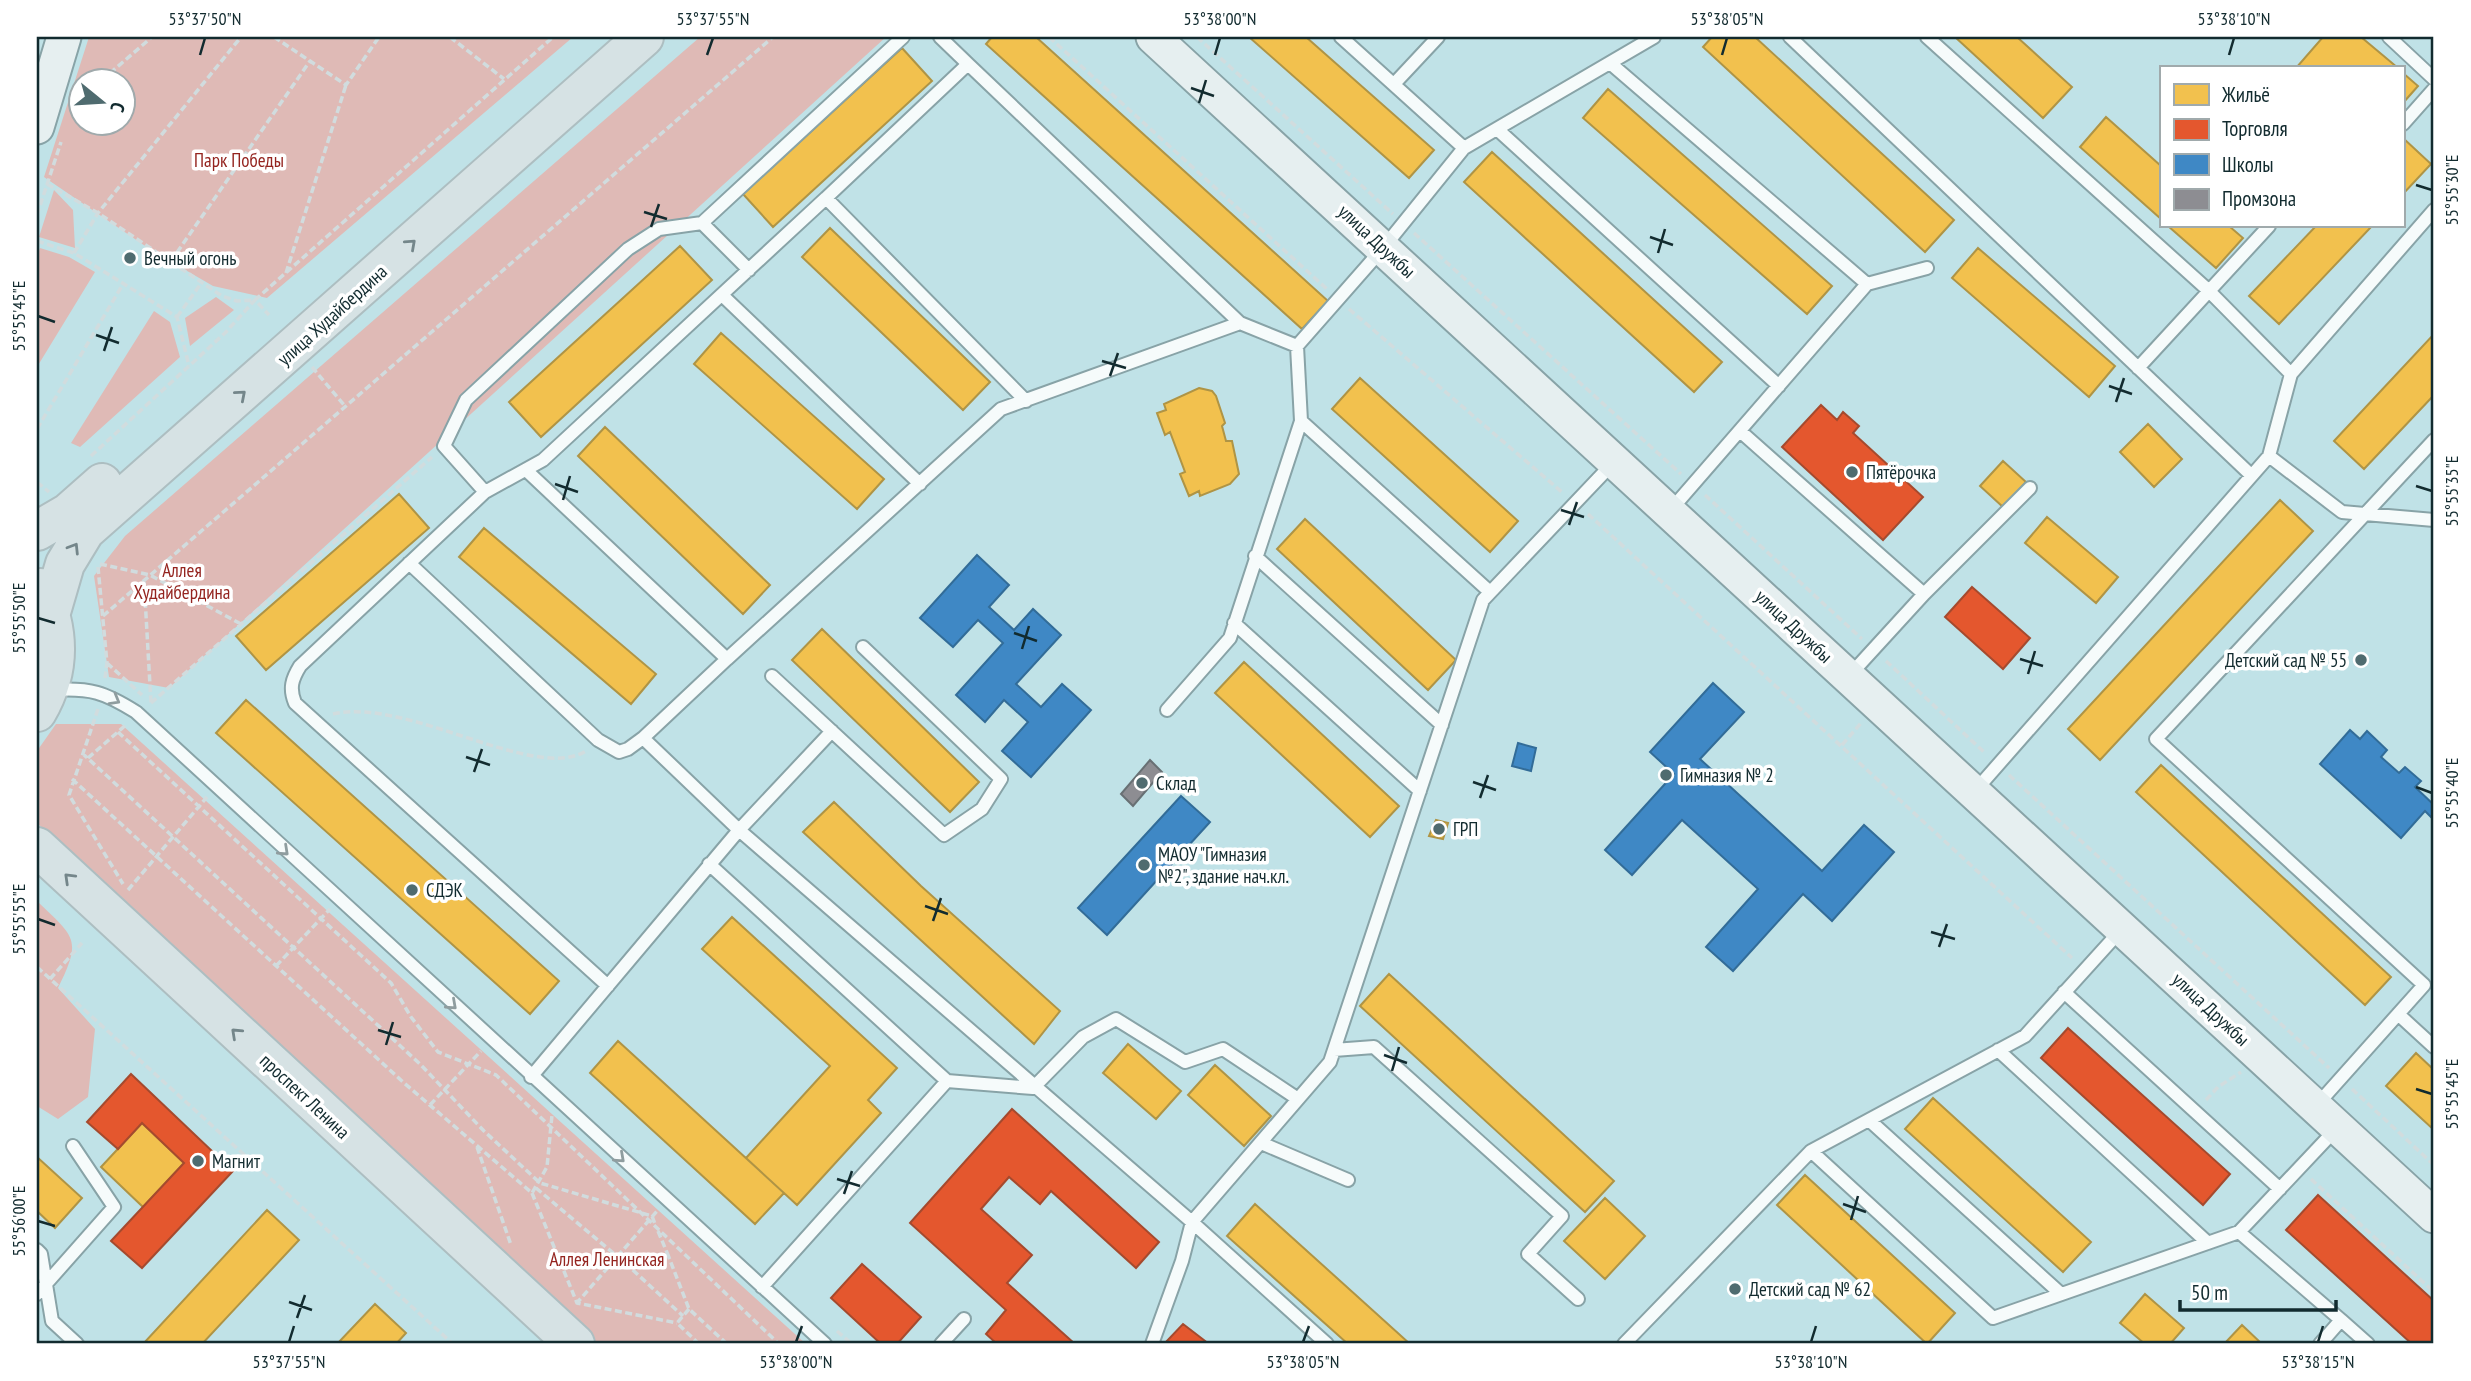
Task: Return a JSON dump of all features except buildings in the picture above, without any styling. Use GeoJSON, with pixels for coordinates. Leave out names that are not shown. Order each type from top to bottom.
{"type":"FeatureCollection","features":[{"type":"Feature","properties":{"kind":"main road"},"geometry":{"type":"LineString","coordinates":[[37,127],[64,37]]}},
{"type":"Feature","properties":{"kind":"main road","name":"улица Худайбердина"},"geometry":{"type":"LineString","coordinates":[[37,531],[78,505],[608,37]]}},
{"type":"Feature","properties":{"kind":"main road","name":"улица Худайбердина"},"geometry":{"type":"LineString","coordinates":[[44,597],[85,531],[644,37]]}},
{"type":"Feature","properties":{"kind":"main road","name":"улица Дружбы"},"geometry":{"type":"LineString","coordinates":[[1153,37],[1394,236],[1614,461],[2434,1216]]}},
{"type":"Feature","properties":{"kind":"main road"},"geometry":{"type":"LineString","coordinates":[[43,701],[57,649],[44,597]]}},
{"type":"Feature","properties":{"kind":"main road","name":"проспект Ленина"},"geometry":{"type":"LineString","coordinates":[[37,847],[573,1327]]}},
{"type":"Feature","properties":{"kind":"main road","name":"проспект Ленина"},"geometry":{"type":"LineString","coordinates":[[37,883],[542,1344]]}},
{"type":"Feature","properties":{"kind":"lane"},"geometry":{"type":"LineString","coordinates":[[485,492],[444,446],[466,400],[628,249],[659,229],[702,223],[903,37]]}},
{"type":"Feature","properties":{"kind":"lane"},"geometry":{"type":"LineString","coordinates":[[940,37],[1240,323],[1297,346]]}},
{"type":"Feature","properties":{"kind":"lane"},"geometry":{"type":"LineString","coordinates":[[1340,37],[1464,148]]}},
{"type":"Feature","properties":{"kind":"lane"},"geometry":{"type":"LineString","coordinates":[[1394,84],[1438,37]]}},
{"type":"Feature","properties":{"kind":"lane"},"geometry":{"type":"LineString","coordinates":[[1167,710],[1230,638],[1301,421],[1297,346],[1394,236],[1464,148],[1654,37]]}},
{"type":"Feature","properties":{"kind":"lane"},"geometry":{"type":"LineString","coordinates":[[1790,37],[2251,475]]}},
{"type":"Feature","properties":{"kind":"lane"},"geometry":{"type":"LineString","coordinates":[[1927,37],[2208,290],[2291,374]]}},
{"type":"Feature","properties":{"kind":"lane"},"geometry":{"type":"LineString","coordinates":[[2389,37],[2434,79]]}},
{"type":"Feature","properties":{"kind":"lane"},"geometry":{"type":"LineString","coordinates":[[1610,63],[1867,284]]}},
{"type":"Feature","properties":{"kind":"lane"},"geometry":{"type":"LineString","coordinates":[[608,986],[295,703],[291,693],[292,679],[300,666],[485,492],[543,460],[968,64]]}},
{"type":"Feature","properties":{"kind":"lane"},"geometry":{"type":"LineString","coordinates":[[2404,123],[2434,89]]}},
{"type":"Feature","properties":{"kind":"lane"},"geometry":{"type":"LineString","coordinates":[[1497,129],[1779,386]]}},
{"type":"Feature","properties":{"kind":"lane"},"geometry":{"type":"LineString","coordinates":[[826,198],[1026,401]]}},
{"type":"Feature","properties":{"kind":"lane"},"geometry":{"type":"LineString","coordinates":[[1973,793],[2269,456],[2291,374],[2434,209]]}},
{"type":"Feature","properties":{"kind":"lane"},"geometry":{"type":"LineString","coordinates":[[702,223],[749,270]]}},
{"type":"Feature","properties":{"kind":"lane"},"geometry":{"type":"LineString","coordinates":[[2138,368],[2267,228]]}},
{"type":"Feature","properties":{"kind":"lane"},"geometry":{"type":"LineString","coordinates":[[1669,512],[1867,284],[1927,268]]}},
{"type":"Feature","properties":{"kind":"lane"},"geometry":{"type":"LineString","coordinates":[[722,295],[920,484]]}},
{"type":"Feature","properties":{"kind":"lane"},"geometry":{"type":"LineString","coordinates":[[409,563],[598,740],[618,752],[628,749],[643,738],[1001,409],[1240,323]]}},
{"type":"Feature","properties":{"kind":"lane"},"geometry":{"type":"LineString","coordinates":[[1301,421],[1490,592]]}},
{"type":"Feature","properties":{"kind":"lane"},"geometry":{"type":"LineString","coordinates":[[1740,432],[1924,594]]}},
{"type":"Feature","properties":{"kind":"lane"},"geometry":{"type":"LineString","coordinates":[[1811,1151],[1993,1318],[2239,1232],[2299,1168],[2327,1116],[2341,1079],[2424,985],[2156,739],[2434,440]]}},
{"type":"Feature","properties":{"kind":"lane"},"geometry":{"type":"LineString","coordinates":[[2269,456],[2342,512],[2434,520]]}},
{"type":"Feature","properties":{"kind":"lane"},"geometry":{"type":"LineString","coordinates":[[1152,1344],[1182,1261],[1192,1222],[1330,1062],[1483,600],[1614,461]]}},
{"type":"Feature","properties":{"kind":"lane"},"geometry":{"type":"LineString","coordinates":[[527,471],[727,659]]}},
{"type":"Feature","properties":{"kind":"lane"},"geometry":{"type":"LineString","coordinates":[[1849,676],[1924,594],[2030,488]]}},
{"type":"Feature","properties":{"kind":"lane"},"geometry":{"type":"LineString","coordinates":[[1255,556],[1442,724]]}},
{"type":"Feature","properties":{"kind":"lane"},"geometry":{"type":"LineString","coordinates":[[1234,623],[1420,791]]}},
{"type":"Feature","properties":{"kind":"lane"},"geometry":{"type":"LineString","coordinates":[[772,676],[944,835],[982,809],[1001,779],[863,647]]}},
{"type":"Feature","properties":{"kind":"lane"},"geometry":{"type":"LineString","coordinates":[[43,701],[83,688],[103,693],[138,714],[215,788],[825,1344]]}},
{"type":"Feature","properties":{"kind":"lane"},"geometry":{"type":"LineString","coordinates":[[531,1077],[738,830],[832,731]]}},
{"type":"Feature","properties":{"kind":"lane"},"geometry":{"type":"LineString","coordinates":[[643,738],[738,830],[1033,1088],[1192,1222],[1327,1344]]}},
{"type":"Feature","properties":{"kind":"lane"},"geometry":{"type":"LineString","coordinates":[[709,864],[947,1081],[1033,1088]]}},
{"type":"Feature","properties":{"kind":"lane"},"geometry":{"type":"LineString","coordinates":[[1624,1344],[1811,1151],[2025,1036],[2123,928]]}},
{"type":"Feature","properties":{"kind":"lane"},"geometry":{"type":"LineString","coordinates":[[2064,992],[2280,1189]]}},
{"type":"Feature","properties":{"kind":"lane"},"geometry":{"type":"LineString","coordinates":[[2398,1014],[2434,1047]]}},
{"type":"Feature","properties":{"kind":"lane"},"geometry":{"type":"LineString","coordinates":[[1033,1088],[1083,1037],[1115,1019],[1185,1062],[1223,1049],[1298,1099]]}},
{"type":"Feature","properties":{"kind":"lane"},"geometry":{"type":"LineString","coordinates":[[1334,1050],[1374,1046],[1562,1216],[1528,1254],[1578,1298]]}},
{"type":"Feature","properties":{"kind":"lane"},"geometry":{"type":"LineString","coordinates":[[1998,1050],[2208,1243]]}},
{"type":"Feature","properties":{"kind":"lane"},"geometry":{"type":"LineString","coordinates":[[762,1287],[947,1081]]}},
{"type":"Feature","properties":{"kind":"lane"},"geometry":{"type":"LineString","coordinates":[[1869,1120],[2061,1294]]}},
{"type":"Feature","properties":{"kind":"lane"},"geometry":{"type":"LineString","coordinates":[[1261,1143],[1348,1180]]}},
{"type":"Feature","properties":{"kind":"lane"},"geometry":{"type":"LineString","coordinates":[[41,1289],[114,1207],[73,1146]]}},
{"type":"Feature","properties":{"kind":"lane"},"geometry":{"type":"LineString","coordinates":[[2239,1232],[2368,1344]]}},
{"type":"Feature","properties":{"kind":"lane"},"geometry":{"type":"LineString","coordinates":[[37,1250],[41,1254],[41,1289],[52,1321],[77,1344]]}},
{"type":"Feature","properties":{"kind":"lane"},"geometry":{"type":"LineString","coordinates":[[941,1344],[964,1319]]}},
{"type":"Feature","properties":{"kind":"lane"},"geometry":{"type":"LineString","coordinates":[[2320,1344],[2341,1320]]}},
{"type":"Feature","properties":{"kind":"path"},"geometry":{"type":"LineString","coordinates":[[118,66],[152,37]]}},
{"type":"Feature","properties":{"kind":"path"},"geometry":{"type":"LineString","coordinates":[[74,253],[97,213],[241,37]]}},
{"type":"Feature","properties":{"kind":"path"},"geometry":{"type":"LineString","coordinates":[[274,37],[346,85]]}},
{"type":"Feature","properties":{"kind":"path"},"geometry":{"type":"LineString","coordinates":[[286,274],[346,85],[379,37]]}},
{"type":"Feature","properties":{"kind":"path"},"geometry":{"type":"LineString","coordinates":[[450,37],[504,79]]}},
{"type":"Feature","properties":{"kind":"path"},"geometry":{"type":"LineString","coordinates":[[89,458],[255,300],[553,37]]}},
{"type":"Feature","properties":{"kind":"path"},"geometry":{"type":"LineString","coordinates":[[103,616],[773,37]]}},
{"type":"Feature","properties":{"kind":"path"},"geometry":{"type":"LineString","coordinates":[[1197,37],[1394,236],[1693,484],[2434,1165]]}},
{"type":"Feature","properties":{"kind":"path"},"geometry":{"type":"LineString","coordinates":[[171,261],[310,61]]}},
{"type":"Feature","properties":{"kind":"path"},"geometry":{"type":"LineString","coordinates":[[37,215],[38,204],[47,184],[97,213],[222,296],[237,301],[255,300]]}},
{"type":"Feature","properties":{"kind":"path"},"geometry":{"type":"LineString","coordinates":[[37,241],[74,253],[177,317],[188,366]]}},
{"type":"Feature","properties":{"kind":"path"},"geometry":{"type":"LineString","coordinates":[[177,317],[202,282]]}},
{"type":"Feature","properties":{"kind":"path"},"geometry":{"type":"LineString","coordinates":[[37,429],[123,284]]}},
{"type":"Feature","properties":{"kind":"path"},"geometry":{"type":"LineString","coordinates":[[255,300],[269,315]]}},
{"type":"Feature","properties":{"kind":"path"},"geometry":{"type":"LineString","coordinates":[[309,363],[344,405]]}},
{"type":"Feature","properties":{"kind":"path"},"geometry":{"type":"LineString","coordinates":[[88,758],[444,446]]}},
{"type":"Feature","properties":{"kind":"path"},"geometry":{"type":"LineString","coordinates":[[50,493],[60,484]]}},
{"type":"Feature","properties":{"kind":"path"},"geometry":{"type":"LineString","coordinates":[[127,891],[73,806],[69,795],[72,779],[103,693],[107,663],[98,563],[150,575],[241,624]]}},
{"type":"Feature","properties":{"kind":"path"},"geometry":{"type":"LineString","coordinates":[[144,580],[151,703]]}},
{"type":"Feature","properties":{"kind":"path"},"geometry":{"type":"LineString","coordinates":[[318,725],[335,713],[383,714],[437,726],[537,759],[576,757],[598,740]]}},
{"type":"Feature","properties":{"kind":"path"},"geometry":{"type":"LineString","coordinates":[[1842,745],[1870,713]]}},
{"type":"Feature","properties":{"kind":"path"},"geometry":{"type":"LineString","coordinates":[[118,732],[391,983],[411,1017],[439,1052],[496,1075],[650,1218],[668,1255],[689,1310],[727,1344]]}},
{"type":"Feature","properties":{"kind":"path"},"geometry":{"type":"LineString","coordinates":[[82,753],[293,947],[540,1183],[642,1213]]}},
{"type":"Feature","properties":{"kind":"path"},"geometry":{"type":"LineString","coordinates":[[72,779],[430,1105],[532,1193],[577,1303]]}},
{"type":"Feature","properties":{"kind":"path"},"geometry":{"type":"LineString","coordinates":[[121,898],[215,788]]}},
{"type":"Feature","properties":{"kind":"path"},"geometry":{"type":"LineString","coordinates":[[276,966],[338,900]]}},
{"type":"Feature","properties":{"kind":"path"},"geometry":{"type":"LineString","coordinates":[[50,979],[82,943]]}},
{"type":"Feature","properties":{"kind":"path"},"geometry":{"type":"LineString","coordinates":[[37,967],[453,1344]]}},
{"type":"Feature","properties":{"kind":"path"},"geometry":{"type":"LineString","coordinates":[[430,1105],[491,1040]]}},
{"type":"Feature","properties":{"kind":"path"},"geometry":{"type":"LineString","coordinates":[[2195,1111],[2218,1087],[2251,1066]]}},
{"type":"Feature","properties":{"kind":"path"},"geometry":{"type":"LineString","coordinates":[[532,1193],[547,1167],[550,1126],[558,1101]]}},
{"type":"Feature","properties":{"kind":"path"},"geometry":{"type":"LineString","coordinates":[[476,1145],[512,1246]]}},
{"type":"Feature","properties":{"kind":"path"},"geometry":{"type":"LineString","coordinates":[[2299,1168],[2434,1292]]}},
{"type":"Feature","properties":{"kind":"path"},"geometry":{"type":"LineString","coordinates":[[536,1188],[683,1316]]}},
{"type":"Feature","properties":{"kind":"path"},"geometry":{"type":"LineString","coordinates":[[573,1327],[577,1303],[666,1200]]}},
{"type":"Feature","properties":{"kind":"path"},"geometry":{"type":"LineString","coordinates":[[656,1227],[779,1344]]}},
{"type":"Feature","properties":{"kind":"path"},"geometry":{"type":"LineString","coordinates":[[625,1263],[668,1255]]}},
{"type":"Feature","properties":{"kind":"path"},"geometry":{"type":"LineString","coordinates":[[577,1303],[677,1323],[699,1344]]}},
{"type":"Feature","properties":{"kind":"path"},"geometry":{"type":"LineString","coordinates":[[677,1323],[689,1310]]}},
{"type":"Feature","properties":{"kind":"green space","name":"Парк Победы"},"geometry":{"type":"Polygon","coordinates":[[[89,37],[573,37],[267,298],[213,286],[151,250],[44,177],[66,109],[66,136],[136,136],[136,66],[80,66],[89,37]]]}},
{"type":"Feature","properties":{"kind":"green space","name":"Аллея Худайбердина"},"geometry":{"type":"Polygon","coordinates":[[[700,37],[886,37],[169,688],[109,677],[94,576],[125,536],[700,37]]]}},
{"type":"Feature","properties":{"kind":"green space"},"geometry":{"type":"Polygon","coordinates":[[[54,190],[73,210],[75,248],[39,237],[54,190]]]}},
{"type":"Feature","properties":{"kind":"green space"},"geometry":{"type":"Polygon","coordinates":[[[40,248],[69,257],[95,272],[37,367],[37,257],[40,248]]]}},
{"type":"Feature","properties":{"kind":"green space"},"geometry":{"type":"Polygon","coordinates":[[[216,297],[234,310],[190,346],[185,318],[216,297]]]}},
{"type":"Feature","properties":{"kind":"green space"},"geometry":{"type":"Polygon","coordinates":[[[154,311],[170,322],[180,357],[80,447],[71,443],[154,311]]]}},
{"type":"Feature","properties":{"kind":"green space","name":"Аллея Ленинская"},"geometry":{"type":"Polygon","coordinates":[[[56,724],[121,724],[806,1344],[595,1344],[38,824],[37,751],[56,724]]]}},
{"type":"Feature","properties":{"kind":"green space"},"geometry":{"type":"Polygon","coordinates":[[[37,901],[71,939],[70,958],[58,988],[95,1029],[88,1097],[58,1119],[37,1106],[37,901]]]}},
{"type":"Feature","properties":{"kind":"place","name":"Вечный огонь"},"geometry":{"type":"Point","coordinates":[130,258]}},
{"type":"Feature","properties":{"kind":"place","name":"Пятёрочка"},"geometry":{"type":"Point","coordinates":[1852,472]}},
{"type":"Feature","properties":{"kind":"place","name":"Детский сад № 55"},"geometry":{"type":"Point","coordinates":[2361,660]}},
{"type":"Feature","properties":{"kind":"place","name":"Гимназия № 2"},"geometry":{"type":"Point","coordinates":[1666,775]}},
{"type":"Feature","properties":{"kind":"place","name":"Склад"},"geometry":{"type":"Point","coordinates":[1142,783]}},
{"type":"Feature","properties":{"kind":"place","name":"ГРП"},"geometry":{"type":"Point","coordinates":[1439,829]}},
{"type":"Feature","properties":{"kind":"place","name":"МАОУ \"Гимназия №2\", здание нач.кл."},"geometry":{"type":"Point","coordinates":[1144,865]}},
{"type":"Feature","properties":{"kind":"place","name":"СДЭК"},"geometry":{"type":"Point","coordinates":[412,890]}},
{"type":"Feature","properties":{"kind":"place","name":"Магнит"},"geometry":{"type":"Point","coordinates":[198,1161]}},
{"type":"Feature","properties":{"kind":"place","name":"Детский сад № 62"},"geometry":{"type":"Point","coordinates":[1735,1289]}}]}
